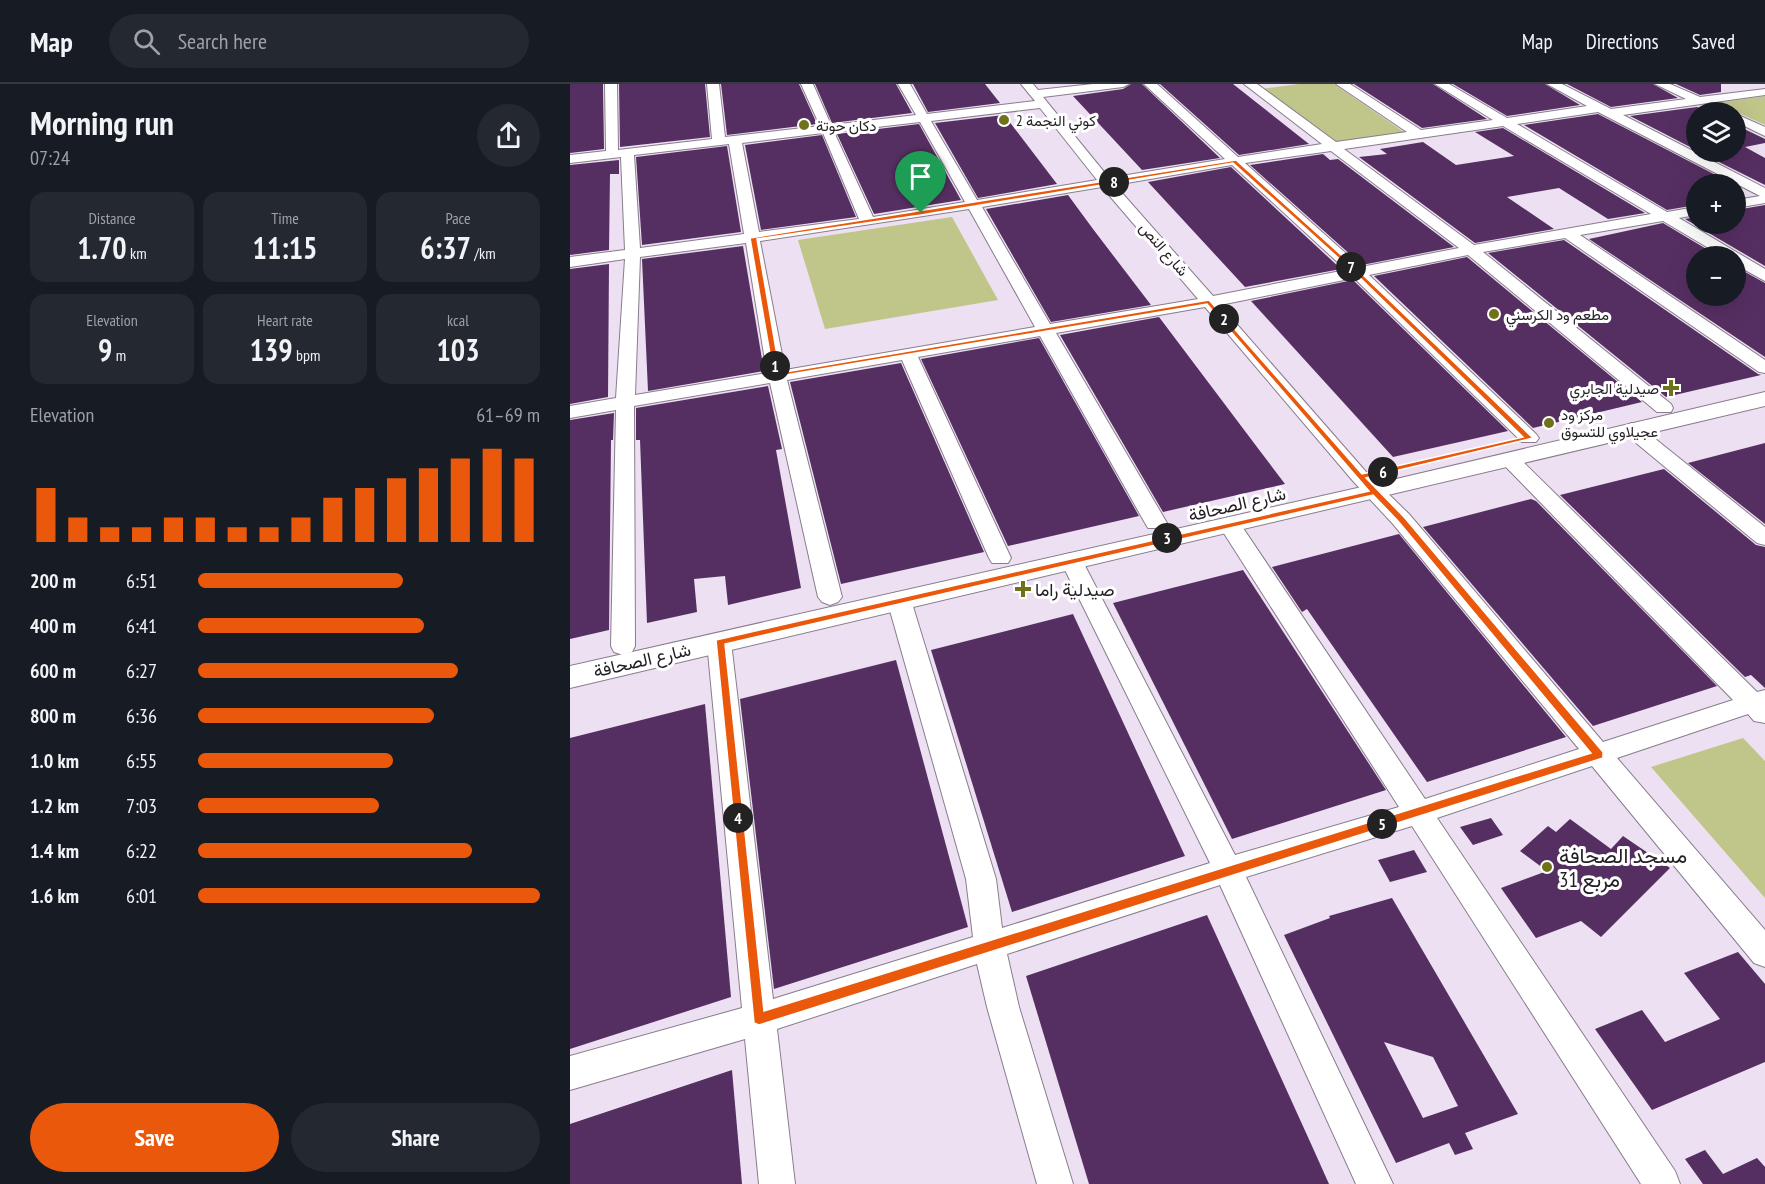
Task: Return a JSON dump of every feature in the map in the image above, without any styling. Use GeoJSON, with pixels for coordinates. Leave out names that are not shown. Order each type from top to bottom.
{"type":"FeatureCollection","features":[{"type":"Feature","properties":{"kind":"main road","name":"شارع الصحافة"},"geometry":{"type":"LineString","coordinates":[[570,677],[1229,524],[1529,438],[1664,408],[1763,398]]}},
{"type":"Feature","properties":{"kind":"main road","name":"شارع الصحافة"},"geometry":{"type":"LineString","coordinates":[[570,657],[1156,523],[1509,459],[1763,398]]}},
{"type":"Feature","properties":{"kind":"street"},"geometry":{"type":"LineString","coordinates":[[611,84],[633,252],[625,402],[623,645]]}},
{"type":"Feature","properties":{"kind":"street"},"geometry":{"type":"LineString","coordinates":[[713,84],[753,238],[777,376],[830,597]]}},
{"type":"Feature","properties":{"kind":"street"},"geometry":{"type":"LineString","coordinates":[[807,84],[868,222]]}},
{"type":"Feature","properties":{"kind":"street"},"geometry":{"type":"LineString","coordinates":[[904,84],[1156,523]]}},
{"type":"Feature","properties":{"kind":"street"},"geometry":{"type":"LineString","coordinates":[[570,159],[925,118],[1035,94],[1124,84]]}},
{"type":"Feature","properties":{"kind":"street"},"geometry":{"type":"LineString","coordinates":[[1150,84],[1357,272],[1529,438]]}},
{"type":"Feature","properties":{"kind":"street"},"geometry":{"type":"LineString","coordinates":[[1250,84],[1470,250],[1664,408]]}},
{"type":"Feature","properties":{"kind":"street"},"geometry":{"type":"LineString","coordinates":[[1342,84],[1418,134]]}},
{"type":"Feature","properties":{"kind":"street"},"geometry":{"type":"LineString","coordinates":[[1441,84],[1714,246]]}},
{"type":"Feature","properties":{"kind":"street"},"geometry":{"type":"LineString","coordinates":[[1553,84],[1765,193]]}},
{"type":"Feature","properties":{"kind":"street"},"geometry":{"type":"LineString","coordinates":[[1661,84],[1698,101]]}},
{"type":"Feature","properties":{"kind":"street"},"geometry":{"type":"LineString","coordinates":[[1751,84],[1765,91]]}},
{"type":"Feature","properties":{"kind":"street"},"geometry":{"type":"LineString","coordinates":[[570,262],[868,222],[1107,184],[1234,161],[1505,121],[1698,101],[1765,91]]}},
{"type":"Feature","properties":{"kind":"street","name":"شارع النص"},"geometry":{"type":"LineString","coordinates":[[1035,94],[1107,184],[1368,485],[1401,519],[1765,952]]}},
{"type":"Feature","properties":{"kind":"street"},"geometry":{"type":"LineString","coordinates":[[1746,123],[1765,132]]}},
{"type":"Feature","properties":{"kind":"street"},"geometry":{"type":"LineString","coordinates":[[1746,202],[1765,199]]}},
{"type":"Feature","properties":{"kind":"street"},"geometry":{"type":"LineString","coordinates":[[570,412],[1046,328],[1209,302],[1470,250],[1686,213]]}},
{"type":"Feature","properties":{"kind":"street"},"geometry":{"type":"LineString","coordinates":[[1567,233],[1765,368]]}},
{"type":"Feature","properties":{"kind":"street"},"geometry":{"type":"LineString","coordinates":[[1746,265],[1765,276]]}},
{"type":"Feature","properties":{"kind":"street"},"geometry":{"type":"LineString","coordinates":[[907,352],[1000,558]]}},
{"type":"Feature","properties":{"kind":"street"},"geometry":{"type":"LineString","coordinates":[[1631,429],[1765,537]]}},
{"type":"Feature","properties":{"kind":"street"},"geometry":{"type":"LineString","coordinates":[[570,1073],[759,1019],[1228,870],[1761,706],[1509,459]]}},
{"type":"Feature","properties":{"kind":"street"},"geometry":{"type":"LineString","coordinates":[[1229,524],[1662,1184]]}},
{"type":"Feature","properties":{"kind":"street"},"geometry":{"type":"LineString","coordinates":[[1071,560],[1228,870],[1375,1184]]}},
{"type":"Feature","properties":{"kind":"street"},"geometry":{"type":"LineString","coordinates":[[899,600],[981,879],[989,945],[1003,1007],[1055,1184]]}},
{"type":"Feature","properties":{"kind":"street"},"geometry":{"type":"LineString","coordinates":[[719,642],[777,1184]]}},
{"type":"Feature","properties":{"kind":"green space"},"geometry":{"type":"Polygon","coordinates":[[[1299,84],[1334,84],[1407,134],[1334,144],[1261,89],[1299,84]]]}},
{"type":"Feature","properties":{"kind":"green space"},"geometry":{"type":"Polygon","coordinates":[[[1765,96],[1765,125],[1746,116],[1746,102],[1724,102],[1765,96]]]}},
{"type":"Feature","properties":{"kind":"green space"},"geometry":{"type":"Polygon","coordinates":[[[952,217],[998,300],[825,329],[798,240],[952,217]]]}},
{"type":"Feature","properties":{"kind":"green space"},"geometry":{"type":"Polygon","coordinates":[[[1743,738],[1765,761],[1765,898],[1651,767],[1743,738]]]}},
{"type":"Feature","properties":{"kind":"building"},"geometry":{"type":"Polygon","coordinates":[[[570,84],[603,84],[604,149],[570,153],[570,84]]]}},
{"type":"Feature","properties":{"kind":"building"},"geometry":{"type":"Polygon","coordinates":[[[619,84],[705,84],[710,137],[620,147],[619,84]]]}},
{"type":"Feature","properties":{"kind":"building"},"geometry":{"type":"Polygon","coordinates":[[[721,84],[799,84],[817,124],[727,135],[721,84]]]}},
{"type":"Feature","properties":{"kind":"building"},"geometry":{"type":"Polygon","coordinates":[[[815,84],[896,84],[912,113],[832,123],[815,84]]]}},
{"type":"Feature","properties":{"kind":"building"},"geometry":{"type":"Polygon","coordinates":[[[913,84],[985,84],[1000,103],[928,112],[913,84]]]}},
{"type":"Feature","properties":{"kind":"building"},"geometry":{"type":"Polygon","coordinates":[[[1131,84],[1142,84],[1220,158],[1142,170],[1073,96],[1123,89],[1131,84]]]}},
{"type":"Feature","properties":{"kind":"building"},"geometry":{"type":"Polygon","coordinates":[[[1160,84],[1233,84],[1309,144],[1239,155],[1160,84]]]}},
{"type":"Feature","properties":{"kind":"building"},"geometry":{"type":"Polygon","coordinates":[[[1354,84],[1433,84],[1487,119],[1422,128],[1354,84]]]}},
{"type":"Feature","properties":{"kind":"building"},"geometry":{"type":"Polygon","coordinates":[[[1453,84],[1545,84],[1580,105],[1507,116],[1453,84]]]}},
{"type":"Feature","properties":{"kind":"building"},"geometry":{"type":"Polygon","coordinates":[[[1567,84],[1653,84],[1678,98],[1611,107],[1567,84]]]}},
{"type":"Feature","properties":{"kind":"building"},"geometry":{"type":"Polygon","coordinates":[[[1676,84],[1721,84],[1721,92],[1700,95],[1676,84]]]}},
{"type":"Feature","properties":{"kind":"building"},"geometry":{"type":"Polygon","coordinates":[[[1686,108],[1686,145],[1630,116],[1686,108]]]}},
{"type":"Feature","properties":{"kind":"building"},"geometry":{"type":"Polygon","coordinates":[[[1598,114],[1686,160],[1686,162],[1691,162],[1714,174],[1686,174],[1686,207],[1667,210],[1524,125],[1598,114]]]}},
{"type":"Feature","properties":{"kind":"building"},"geometry":{"type":"Polygon","coordinates":[[[1004,115],[1057,184],[978,198],[935,123],[1004,115]]]}},
{"type":"Feature","properties":{"kind":"building"},"geometry":{"type":"Polygon","coordinates":[[[919,124],[961,200],[874,214],[837,134],[919,124]]]}},
{"type":"Feature","properties":{"kind":"building"},"geometry":{"type":"Polygon","coordinates":[[[1503,128],[1645,213],[1608,219],[1559,188],[1507,197],[1554,229],[1475,243],[1359,157],[1387,154],[1380,149],[1423,142],[1456,165],[1514,156],[1475,132],[1503,128]]]}},
{"type":"Feature","properties":{"kind":"building"},"geometry":{"type":"Polygon","coordinates":[[[1746,130],[1765,139],[1765,143],[1746,147],[1746,130]]]}},
{"type":"Feature","properties":{"kind":"building"},"geometry":{"type":"Polygon","coordinates":[[[822,135],[856,217],[761,230],[745,145],[822,135]]]}},
{"type":"Feature","properties":{"kind":"building"},"geometry":{"type":"Polygon","coordinates":[[[727,146],[741,232],[642,245],[636,157],[727,146]]]}},
{"type":"Feature","properties":{"kind":"building"},"geometry":{"type":"Polygon","coordinates":[[[1746,148],[1765,158],[1765,185],[1719,162],[1746,162],[1746,148]]]}},
{"type":"Feature","properties":{"kind":"building"},"geometry":{"type":"Polygon","coordinates":[[[1323,154],[1330,160],[1338,159],[1454,247],[1362,265],[1250,165],[1323,154]]]}},
{"type":"Feature","properties":{"kind":"building"},"geometry":{"type":"Polygon","coordinates":[[[619,160],[619,174],[610,174],[609,250],[570,255],[570,165],[619,160]]]}},
{"type":"Feature","properties":{"kind":"building"},"geometry":{"type":"Polygon","coordinates":[[[1231,167],[1341,269],[1245,287],[1148,182],[1231,167]]]}},
{"type":"Feature","properties":{"kind":"building"},"geometry":{"type":"Polygon","coordinates":[[[1068,195],[1151,305],[1051,322],[986,209],[1068,195]]]}},
{"type":"Feature","properties":{"kind":"building"},"geometry":{"type":"Polygon","coordinates":[[[1765,205],[1765,266],[1746,255],[1746,246],[1731,246],[1711,234],[1746,234],[1746,208],[1765,205]]]}},
{"type":"Feature","properties":{"kind":"building"},"geometry":{"type":"Polygon","coordinates":[[[1663,223],[1701,246],[1686,246],[1686,304],[1589,239],[1663,223]]]}},
{"type":"Feature","properties":{"kind":"building"},"geometry":{"type":"Polygon","coordinates":[[[1564,240],[1761,375],[1666,397],[1488,253],[1564,240]]]}},
{"type":"Feature","properties":{"kind":"building"},"geometry":{"type":"Polygon","coordinates":[[[743,246],[764,371],[648,391],[642,259],[743,246]]]}},
{"type":"Feature","properties":{"kind":"building"},"geometry":{"type":"Polygon","coordinates":[[[1467,257],[1642,402],[1533,428],[1374,276],[1467,257]]]}},
{"type":"Feature","properties":{"kind":"building"},"geometry":{"type":"Polygon","coordinates":[[[609,264],[608,397],[570,404],[570,269],[609,264]]]}},
{"type":"Feature","properties":{"kind":"building"},"geometry":{"type":"Polygon","coordinates":[[[1746,273],[1765,283],[1765,357],[1689,306],[1746,306],[1746,273]]]}},
{"type":"Feature","properties":{"kind":"building"},"geometry":{"type":"Polygon","coordinates":[[[1353,280],[1508,431],[1393,457],[1251,301],[1353,280]]]}},
{"type":"Feature","properties":{"kind":"building"},"geometry":{"type":"Polygon","coordinates":[[[1159,317],[1285,484],[1163,512],[1060,335],[1159,317]]]}},
{"type":"Feature","properties":{"kind":"building"},"geometry":{"type":"Polygon","coordinates":[[[1039,338],[1139,516],[1008,546],[921,359],[1039,338]]]}},
{"type":"Feature","properties":{"kind":"building"},"geometry":{"type":"Polygon","coordinates":[[[901,363],[984,552],[841,584],[790,382],[901,363]]]}},
{"type":"Feature","properties":{"kind":"building"},"geometry":{"type":"Polygon","coordinates":[[[768,386],[782,449],[776,450],[801,588],[728,605],[725,576],[694,579],[697,612],[647,623],[640,440],[636,440],[636,408],[768,386]]]}},
{"type":"Feature","properties":{"kind":"building"},"geometry":{"type":"Polygon","coordinates":[[[614,413],[613,440],[611,440],[609,630],[570,639],[570,420],[614,413]]]}},
{"type":"Feature","properties":{"kind":"building"},"geometry":{"type":"Polygon","coordinates":[[[1765,443],[1765,524],[1688,463],[1765,443]]]}},
{"type":"Feature","properties":{"kind":"building"},"geometry":{"type":"Polygon","coordinates":[[[1664,469],[1756,545],[1765,547],[1765,688],[1751,675],[1745,677],[1560,495],[1664,469]]]}},
{"type":"Feature","properties":{"kind":"building"},"geometry":{"type":"Polygon","coordinates":[[[1531,499],[1536,501],[1717,686],[1593,726],[1423,527],[1531,499]]]}},
{"type":"Feature","properties":{"kind":"building"},"geometry":{"type":"Polygon","coordinates":[[[1399,534],[1566,737],[1427,782],[1307,609],[1302,612],[1272,567],[1399,534]]]}},
{"type":"Feature","properties":{"kind":"building"},"geometry":{"type":"Polygon","coordinates":[[[1243,570],[1386,790],[1232,839],[1113,603],[1243,570]]]}},
{"type":"Feature","properties":{"kind":"building"},"geometry":{"type":"Polygon","coordinates":[[[1073,614],[1185,856],[1012,912],[931,650],[1073,614]]]}},
{"type":"Feature","properties":{"kind":"building"},"geometry":{"type":"Polygon","coordinates":[[[896,660],[968,927],[774,989],[740,699],[896,660]]]}},
{"type":"Feature","properties":{"kind":"building"},"geometry":{"type":"Polygon","coordinates":[[[705,704],[731,997],[570,1049],[570,738],[705,704]]]}},
{"type":"Feature","properties":{"kind":"building"},"geometry":{"type":"Polygon","coordinates":[[[1491,818],[1503,835],[1473,845],[1460,827],[1491,818]]]}},
{"type":"Feature","properties":{"kind":"building"},"geometry":{"type":"Polygon","coordinates":[[[1570,819],[1611,849],[1623,836],[1670,868],[1601,937],[1581,921],[1536,938],[1501,888],[1547,871],[1520,851],[1548,826],[1556,832],[1570,819]]]}},
{"type":"Feature","properties":{"kind":"building"},"geometry":{"type":"Polygon","coordinates":[[[1414,850],[1427,872],[1390,882],[1378,860],[1414,850]]]}},
{"type":"Feature","properties":{"kind":"building"},"geometry":{"type":"Polygon","coordinates":[[[1392,898],[1518,1114],[1465,1133],[1473,1149],[1455,1155],[1449,1143],[1396,1163],[1284,935],[1330,918],[1329,916],[1392,898]],[[1384,1042],[1423,1118],[1458,1106],[1433,1057],[1384,1042]]]}},
{"type":"Feature","properties":{"kind":"building"},"geometry":{"type":"Polygon","coordinates":[[[1207,915],[1329,1184],[1089,1184],[1026,976],[1207,915]]]}},
{"type":"Feature","properties":{"kind":"building"},"geometry":{"type":"Polygon","coordinates":[[[1738,952],[1765,984],[1765,1062],[1652,1110],[1595,1029],[1642,1010],[1665,1042],[1720,1019],[1684,973],[1738,952]]]}},
{"type":"Feature","properties":{"kind":"building"},"geometry":{"type":"Polygon","coordinates":[[[732,1070],[742,1184],[570,1184],[570,1124],[732,1070]]]}},
{"type":"Feature","properties":{"kind":"building"},"geometry":{"type":"Polygon","coordinates":[[[1705,1150],[1723,1174],[1757,1158],[1765,1167],[1765,1184],[1703,1184],[1685,1159],[1705,1150]]]}},
{"type":"Feature","properties":{"kind":"place","name":"كوني النجمة 2"},"geometry":{"type":"Point","coordinates":[1004,120]}},
{"type":"Feature","properties":{"kind":"place","name":"دكان حوتة"},"geometry":{"type":"Point","coordinates":[804,125]}},
{"type":"Feature","properties":{"kind":"place","name":"مطعم ود الكرسني"},"geometry":{"type":"Point","coordinates":[1494,314]}},
{"type":"Feature","properties":{"kind":"place","name":"صيدلية الجابري"},"geometry":{"type":"Point","coordinates":[1671,388]}},
{"type":"Feature","properties":{"kind":"place","name":"مركز ود عجيلاوي للتسوق"},"geometry":{"type":"Point","coordinates":[1549,423]}},
{"type":"Feature","properties":{"kind":"place","name":"صيدلية راما"},"geometry":{"type":"Point","coordinates":[1023,589]}},
{"type":"Feature","properties":{"kind":"place","name":"مسجد الصحافة مربع 31"},"geometry":{"type":"Point","coordinates":[1547,867]}},
{"type":"Feature","properties":{"kind":"route"},"geometry":{"type":"LineString","coordinates":[[921,213],[753,238],[777,376],[1046,328],[1209,302],[1360,477],[1375,492],[719,642],[759,1019],[1599,755],[1401,519],[1375,492],[1360,477],[1529,438],[1357,272],[1234,161],[1107,184],[921,213]]}}]}
